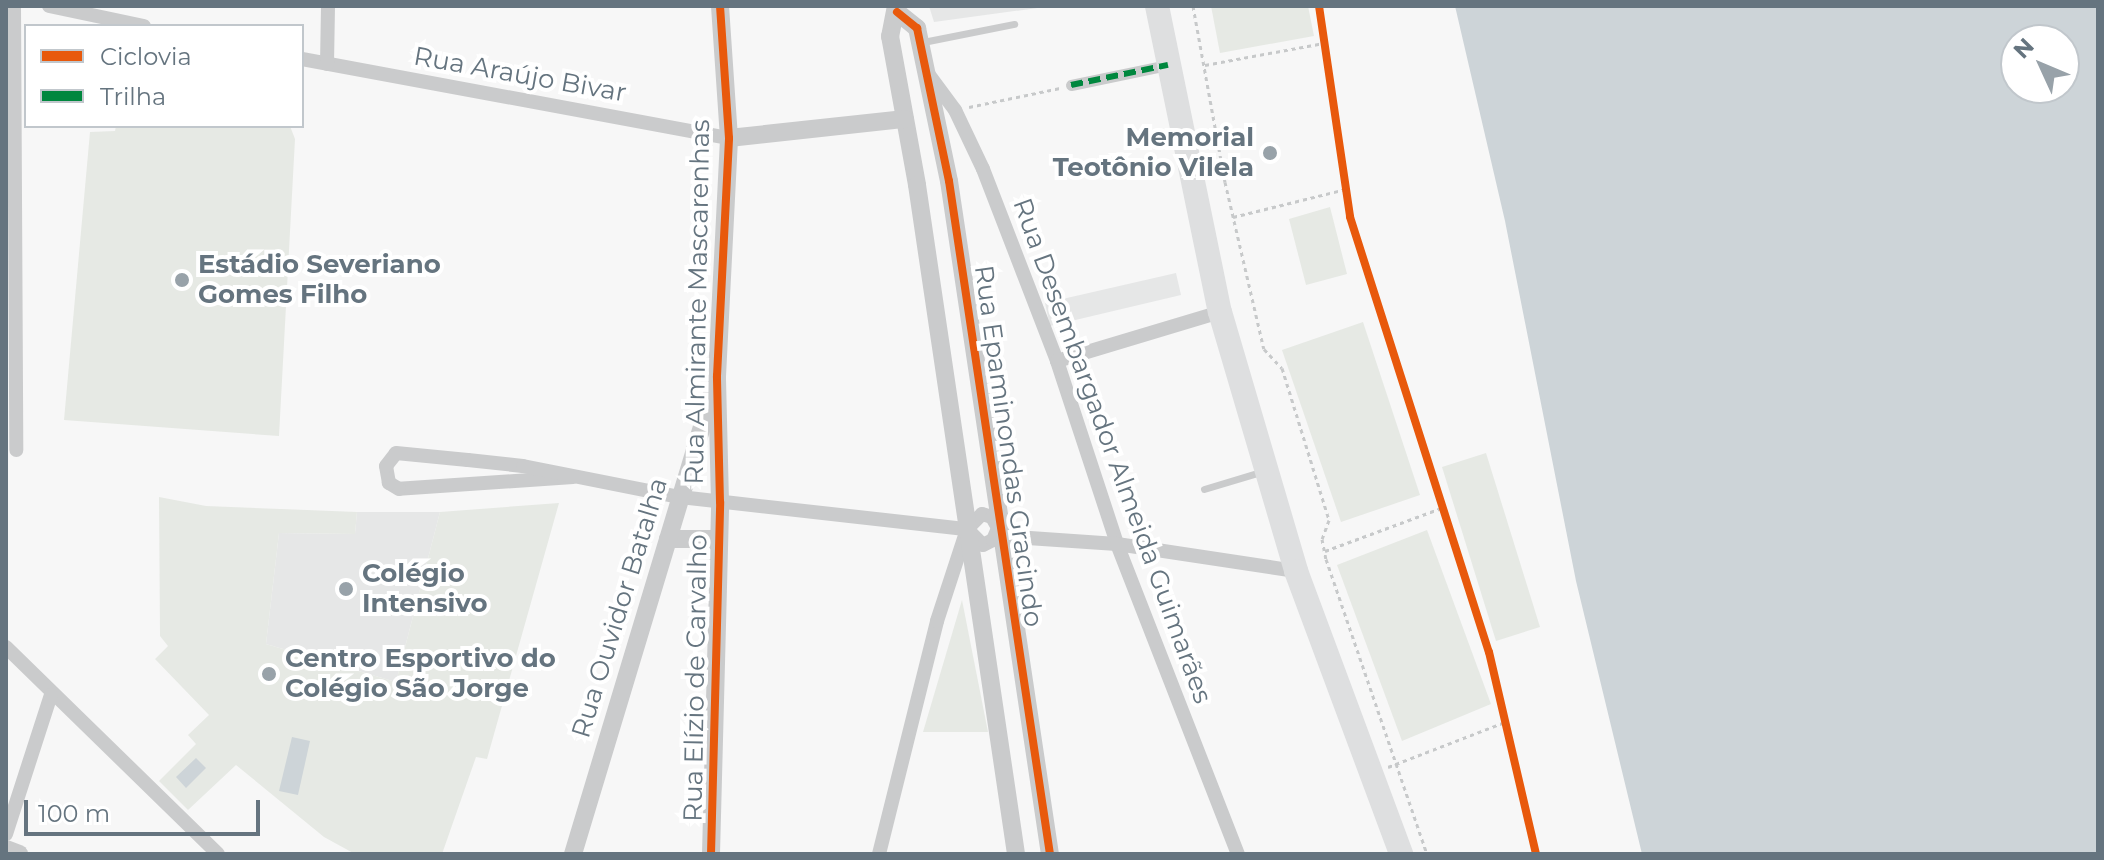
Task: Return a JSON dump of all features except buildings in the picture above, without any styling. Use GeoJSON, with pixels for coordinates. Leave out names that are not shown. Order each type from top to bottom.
{"type":"FeatureCollection","features":[{"type":"Feature","properties":{"kind":"main road"},"geometry":{"type":"LineString","coordinates":[[1157,6],[1220,312],[1296,571],[1401,854]]}},
{"type":"Feature","properties":{"kind":"street"},"geometry":{"type":"LineString","coordinates":[[14,6],[16,450]]}},
{"type":"Feature","properties":{"kind":"street"},"geometry":{"type":"LineString","coordinates":[[49,6],[134,24]]}},
{"type":"Feature","properties":{"kind":"street"},"geometry":{"type":"LineString","coordinates":[[327,64],[328,6]]}},
{"type":"Feature","properties":{"kind":"street","name":"Rua Almirante Mascarenhas"},"geometry":{"type":"LineString","coordinates":[[720,6],[729,138],[717,376],[720,502]]}},
{"type":"Feature","properties":{"kind":"street","name":"Rua Epaminondas Gracindo"},"geometry":{"type":"LineString","coordinates":[[1016,854],[890,36],[896,9],[917,28],[949,181],[998,528],[1050,854]]}},
{"type":"Feature","properties":{"kind":"street","name":"Rua Araújo Bivar"},"geometry":{"type":"LineString","coordinates":[[304,59],[729,138]]}},
{"type":"Feature","properties":{"kind":"street"},"geometry":{"type":"LineString","coordinates":[[1071,85],[1168,65]]}},
{"type":"Feature","properties":{"kind":"street","name":"Rua Desembargador Almeida Guimarães"},"geometry":{"type":"LineString","coordinates":[[926,71],[955,110],[983,169],[1057,361],[1117,544],[1238,854]]}},
{"type":"Feature","properties":{"kind":"street"},"geometry":{"type":"LineString","coordinates":[[729,138],[905,119]]}},
{"type":"Feature","properties":{"kind":"street"},"geometry":{"type":"LineString","coordinates":[[1057,361],[1220,312]]}},
{"type":"Feature","properties":{"kind":"street","name":"Rua Ouvidor Batalha"},"geometry":{"type":"LineString","coordinates":[[573,854],[717,376]]}},
{"type":"Feature","properties":{"kind":"street"},"geometry":{"type":"LineString","coordinates":[[573,477],[399,489],[389,483],[386,466],[396,453],[486,462],[573,477],[680,497],[967,529],[983,545],[993,540],[998,528]]}},
{"type":"Feature","properties":{"kind":"street"},"geometry":{"type":"LineString","coordinates":[[482,483],[486,462]]}},
{"type":"Feature","properties":{"kind":"street","name":"Rua Elízio de Carvalho"},"geometry":{"type":"LineString","coordinates":[[711,854],[720,502]]}},
{"type":"Feature","properties":{"kind":"street"},"geometry":{"type":"LineString","coordinates":[[879,854],[937,621],[967,529],[982,514],[992,517],[998,528],[1014,537],[1117,544],[1296,571]]}},
{"type":"Feature","properties":{"kind":"street"},"geometry":{"type":"LineString","coordinates":[[668,539],[718,539]]}},
{"type":"Feature","properties":{"kind":"street"},"geometry":{"type":"LineString","coordinates":[[6,647],[51,695],[218,854]]}},
{"type":"Feature","properties":{"kind":"street"},"geometry":{"type":"LineString","coordinates":[[6,834],[51,695]]}},
{"type":"Feature","properties":{"kind":"street"},"geometry":{"type":"LineString","coordinates":[[6,849],[19,854]]}},
{"type":"Feature","properties":{"kind":"lane"},"geometry":{"type":"LineString","coordinates":[[921,42],[1014,24]]}},
{"type":"Feature","properties":{"kind":"lane"},"geometry":{"type":"LineString","coordinates":[[1204,489],[1266,470]]}},
{"type":"Feature","properties":{"kind":"path"},"geometry":{"type":"LineString","coordinates":[[1193,6],[1233,217],[1264,349],[1282,368],[1329,520],[1322,539],[1325,551],[1427,854]]}},
{"type":"Feature","properties":{"kind":"path"},"geometry":{"type":"LineString","coordinates":[[1322,31],[1326,57]]}},
{"type":"Feature","properties":{"kind":"path"},"geometry":{"type":"LineString","coordinates":[[1205,65],[1324,43]]}},
{"type":"Feature","properties":{"kind":"path"},"geometry":{"type":"LineString","coordinates":[[955,110],[1071,85]]}},
{"type":"Feature","properties":{"kind":"path"},"geometry":{"type":"LineString","coordinates":[[1344,174],[1348,203]]}},
{"type":"Feature","properties":{"kind":"path"},"geometry":{"type":"LineString","coordinates":[[1233,217],[1346,189]]}},
{"type":"Feature","properties":{"kind":"path"},"geometry":{"type":"LineString","coordinates":[[1437,493],[1446,522]]}},
{"type":"Feature","properties":{"kind":"path"},"geometry":{"type":"LineString","coordinates":[[1325,551],[1441,508]]}},
{"type":"Feature","properties":{"kind":"path"},"geometry":{"type":"LineString","coordinates":[[1501,708],[1507,736]]}},
{"type":"Feature","properties":{"kind":"path"},"geometry":{"type":"LineString","coordinates":[[1371,773],[1505,722]]}},
{"type":"Feature","properties":{"kind":"shaded area"},"geometry":{"type":"Polygon","coordinates":[[[929,6],[1052,6],[934,22],[929,6]]]}},
{"type":"Feature","properties":{"kind":"shaded area"},"geometry":{"type":"Polygon","coordinates":[[[1211,6],[1308,6],[1314,36],[1220,53],[1211,6]]]}},
{"type":"Feature","properties":{"kind":"shaded area"},"geometry":{"type":"Polygon","coordinates":[[[1455,6],[2098,6],[2098,854],[1642,854],[1576,581],[1505,221],[1455,6]]]}},
{"type":"Feature","properties":{"kind":"shaded area","name":"Estádio Severiano Gomes Filho"},"geometry":{"type":"Polygon","coordinates":[[[116,128],[291,128],[295,139],[279,436],[64,420],[90,132],[115,131],[116,128]]]}},
{"type":"Feature","properties":{"kind":"shaded area"},"geometry":{"type":"Polygon","coordinates":[[[1330,207],[1347,274],[1306,285],[1289,219],[1330,207]]]}},
{"type":"Feature","properties":{"kind":"shaded area"},"geometry":{"type":"Polygon","coordinates":[[[1176,273],[1181,295],[1050,326],[1045,303],[1176,273]]]}},
{"type":"Feature","properties":{"kind":"shaded area"},"geometry":{"type":"Polygon","coordinates":[[[1363,322],[1420,495],[1341,522],[1282,350],[1363,322]]]}},
{"type":"Feature","properties":{"kind":"shaded area"},"geometry":{"type":"Polygon","coordinates":[[[1486,453],[1540,627],[1496,641],[1442,467],[1486,453]]]}},
{"type":"Feature","properties":{"kind":"shaded area"},"geometry":{"type":"Polygon","coordinates":[[[159,497],[206,506],[357,512],[355,534],[279,533],[266,644],[396,682],[440,512],[559,503],[487,759],[476,757],[442,854],[355,854],[324,837],[236,765],[188,810],[159,781],[196,744],[188,735],[209,715],[155,659],[168,646],[160,636],[159,497]]]}},
{"type":"Feature","properties":{"kind":"shaded area","name":"Colégio Intensivo"},"geometry":{"type":"Polygon","coordinates":[[[357,512],[440,512],[396,682],[266,644],[279,533],[355,534],[357,512]]]}},
{"type":"Feature","properties":{"kind":"shaded area"},"geometry":{"type":"Polygon","coordinates":[[[1427,530],[1491,704],[1402,741],[1337,565],[1427,530]]]}},
{"type":"Feature","properties":{"kind":"shaded area"},"geometry":{"type":"Polygon","coordinates":[[[962,600],[988,732],[923,732],[962,600]]]}},
{"type":"Feature","properties":{"kind":"shaded area"},"geometry":{"type":"Polygon","coordinates":[[[292,737],[310,741],[298,795],[279,791],[292,737]]]}},
{"type":"Feature","properties":{"kind":"shaded area"},"geometry":{"type":"Polygon","coordinates":[[[196,758],[206,768],[186,788],[176,777],[196,758]]]}},
{"type":"Feature","properties":{"kind":"marked path"},"geometry":{"type":"LineString","coordinates":[[1071,85],[1168,65]]}},
{"type":"Feature","properties":{"kind":"cycle path"},"geometry":{"type":"LineString","coordinates":[[711,854],[720,502],[717,376],[729,138],[720,6]]}},
{"type":"Feature","properties":{"kind":"cycle path"},"geometry":{"type":"LineString","coordinates":[[1319,6],[1350,217],[1489,652],[1536,854]]}},
{"type":"Feature","properties":{"kind":"cycle path"},"geometry":{"type":"LineString","coordinates":[[897,12],[917,28],[949,181],[1050,854]]}},
{"type":"Feature","properties":{"kind":"place","name":"Memorial Teotônio Vilela"},"geometry":{"type":"Point","coordinates":[1270,153]}},
{"type":"Feature","properties":{"kind":"place","name":"Estádio Severiano Gomes Filho"},"geometry":{"type":"Point","coordinates":[182,280]}},
{"type":"Feature","properties":{"kind":"place","name":"Colégio Intensivo"},"geometry":{"type":"Point","coordinates":[346,589]}},
{"type":"Feature","properties":{"kind":"place","name":"Centro Esportivo do Colégio São Jorge"},"geometry":{"type":"Point","coordinates":[269,674]}}]}
